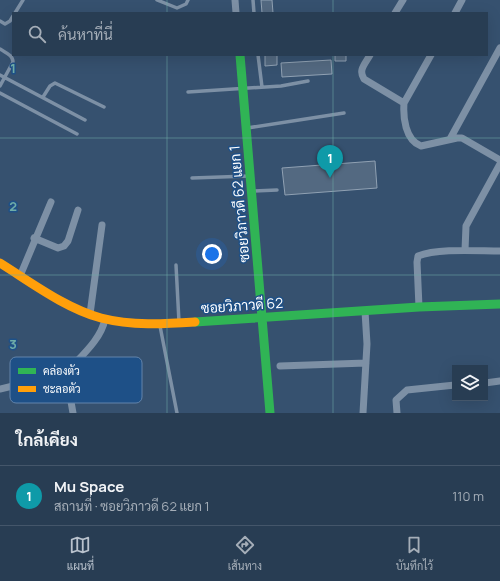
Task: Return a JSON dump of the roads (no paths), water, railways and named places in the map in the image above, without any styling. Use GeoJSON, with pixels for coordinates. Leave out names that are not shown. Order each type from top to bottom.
{"type":"FeatureCollection","features":[{"type":"Feature","properties":{"kind":"street"},"geometry":{"type":"LineString","coordinates":[[235,0],[236,12]]}},
{"type":"Feature","properties":{"kind":"street"},"geometry":{"type":"LineString","coordinates":[[396,12],[403,0]]}},
{"type":"Feature","properties":{"kind":"street"},"geometry":{"type":"LineString","coordinates":[[456,12],[462,0]]}},
{"type":"Feature","properties":{"kind":"street"},"geometry":{"type":"LineString","coordinates":[[450,139],[500,48]]}},
{"type":"Feature","properties":{"kind":"street","name":"ซอยวิภาวดี 62 แยก 1"},"geometry":{"type":"LineString","coordinates":[[240,56],[270,413]]}},
{"type":"Feature","properties":{"kind":"street"},"geometry":{"type":"LineString","coordinates":[[369,56],[361,70],[361,74],[364,79],[404,103]]}},
{"type":"Feature","properties":{"kind":"street"},"geometry":{"type":"LineString","coordinates":[[430,56],[404,103],[404,115],[407,129],[416,145],[421,146],[450,139],[462,138],[500,160]]}},
{"type":"Feature","properties":{"kind":"street"},"geometry":{"type":"LineString","coordinates":[[465,250],[466,226],[500,164]]}},
{"type":"Feature","properties":{"kind":"street"},"geometry":{"type":"LineString","coordinates":[[20,276],[34,238],[51,202]]}},
{"type":"Feature","properties":{"kind":"street"},"geometry":{"type":"LineString","coordinates":[[34,238],[58,248],[64,246],[68,240],[78,210]]}},
{"type":"Feature","properties":{"kind":"street"},"geometry":{"type":"LineString","coordinates":[[90,314],[102,225]]}},
{"type":"Feature","properties":{"kind":"street"},"geometry":{"type":"LineString","coordinates":[[419,307],[416,262],[418,256],[424,253],[465,250],[500,251]]}},
{"type":"Feature","properties":{"kind":"street","name":"ซอยวิภาวดี 62"},"geometry":{"type":"LineString","coordinates":[[0,263],[20,276],[90,314],[105,319],[137,323],[160,324],[419,307],[500,304]]}},
{"type":"Feature","properties":{"kind":"street"},"geometry":{"type":"LineString","coordinates":[[363,413],[367,344],[365,311]]}},
{"type":"Feature","properties":{"kind":"street"},"geometry":{"type":"LineString","coordinates":[[80,357],[99,335],[104,326],[105,319]]}},
{"type":"Feature","properties":{"kind":"street"},"geometry":{"type":"LineString","coordinates":[[280,366],[366,363]]}},
{"type":"Feature","properties":{"kind":"street"},"geometry":{"type":"LineString","coordinates":[[488,383],[500,381]]}},
{"type":"Feature","properties":{"kind":"street"},"geometry":{"type":"LineString","coordinates":[[397,413],[396,400],[407,390],[452,385]]}},
{"type":"Feature","properties":{"kind":"street"},"geometry":{"type":"LineString","coordinates":[[0,389],[10,387]]}},
{"type":"Feature","properties":{"kind":"street"},"geometry":{"type":"LineString","coordinates":[[71,403],[73,413]]}},
{"type":"Feature","properties":{"kind":"lane"},"geometry":{"type":"LineString","coordinates":[[16,12],[23,0]]}},
{"type":"Feature","properties":{"kind":"lane"},"geometry":{"type":"LineString","coordinates":[[157,0],[178,8],[186,4],[188,0]]}},
{"type":"Feature","properties":{"kind":"lane"},"geometry":{"type":"LineString","coordinates":[[253,0],[254,12]]}},
{"type":"Feature","properties":{"kind":"lane"},"geometry":{"type":"LineString","coordinates":[[0,21],[5,24],[8,23],[12,17]]}},
{"type":"Feature","properties":{"kind":"lane"},"geometry":{"type":"LineString","coordinates":[[0,49],[13,59],[13,62],[0,86]]}},
{"type":"Feature","properties":{"kind":"lane"},"geometry":{"type":"LineString","coordinates":[[258,56],[262,87]]}},
{"type":"Feature","properties":{"kind":"lane"},"geometry":{"type":"LineString","coordinates":[[0,75],[85,120]]}},
{"type":"Feature","properties":{"kind":"lane"},"geometry":{"type":"LineString","coordinates":[[188,92],[281,86],[308,81]]}},
{"type":"Feature","properties":{"kind":"lane"},"geometry":{"type":"LineString","coordinates":[[43,98],[50,86],[55,83],[104,107]]}},
{"type":"Feature","properties":{"kind":"lane"},"geometry":{"type":"LineString","coordinates":[[0,93],[77,134]]}},
{"type":"Feature","properties":{"kind":"lane"},"geometry":{"type":"LineString","coordinates":[[246,128],[344,113]]}},
{"type":"Feature","properties":{"kind":"lane"},"geometry":{"type":"LineString","coordinates":[[192,178],[250,176]]}},
{"type":"Feature","properties":{"kind":"lane"},"geometry":{"type":"LineString","coordinates":[[252,191],[277,190]]}},
{"type":"Feature","properties":{"kind":"lane"},"geometry":{"type":"LineString","coordinates":[[176,265],[179,323]]}},
{"type":"Feature","properties":{"kind":"lane"},"geometry":{"type":"LineString","coordinates":[[160,324],[177,413]]}},
{"type":"Feature","properties":{"kind":"place","name":"Mu Space"},"geometry":{"type":"Point","coordinates":[330,178]}}]}
